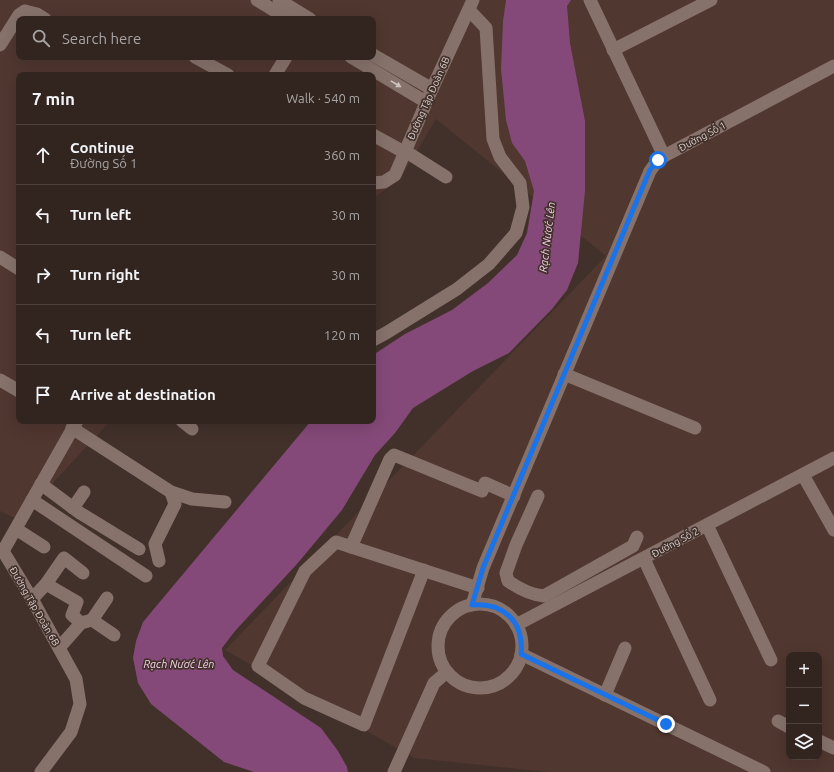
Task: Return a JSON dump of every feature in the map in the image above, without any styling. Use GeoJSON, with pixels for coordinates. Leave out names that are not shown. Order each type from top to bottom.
{"type":"FeatureCollection","features":[{"type":"Feature","properties":{"kind":"street"},"geometry":{"type":"LineString","coordinates":[[256,0],[283,16]]}},
{"type":"Feature","properties":{"kind":"street"},"geometry":{"type":"LineString","coordinates":[[279,0],[304,16]]}},
{"type":"Feature","properties":{"kind":"street"},"geometry":{"type":"LineString","coordinates":[[590,0],[664,156]]}},
{"type":"Feature","properties":{"kind":"street"},"geometry":{"type":"LineString","coordinates":[[613,50],[712,0]]}},
{"type":"Feature","properties":{"kind":"street"},"geometry":{"type":"LineString","coordinates":[[376,338],[456,289],[489,264],[516,233],[523,207],[520,183],[500,157],[493,139],[486,28],[471,5]]}},
{"type":"Feature","properties":{"kind":"street","name":"Đường Tập Đoàn 6B"},"geometry":{"type":"LineString","coordinates":[[376,183],[384,182],[395,175],[426,102],[471,5]]}},
{"type":"Feature","properties":{"kind":"street"},"geometry":{"type":"LineString","coordinates":[[18,16],[24,11],[40,16]]}},
{"type":"Feature","properties":{"kind":"street"},"geometry":{"type":"LineString","coordinates":[[0,43],[16,19]]}},
{"type":"Feature","properties":{"kind":"street"},"geometry":{"type":"LineString","coordinates":[[376,57],[432,89]]}},
{"type":"Feature","properties":{"kind":"street"},"geometry":{"type":"LineString","coordinates":[[200,60],[222,72]]}},
{"type":"Feature","properties":{"kind":"street"},"geometry":{"type":"LineString","coordinates":[[277,72],[284,60]]}},
{"type":"Feature","properties":{"kind":"street"},"geometry":{"type":"LineString","coordinates":[[356,60],[426,102]]}},
{"type":"Feature","properties":{"kind":"street","name":"Đường Số 1"},"geometry":{"type":"LineString","coordinates":[[472,605],[483,568],[650,170],[658,160],[664,156],[834,66]]}},
{"type":"Feature","properties":{"kind":"street"},"geometry":{"type":"LineString","coordinates":[[376,137],[446,177]]}},
{"type":"Feature","properties":{"kind":"street"},"geometry":{"type":"LineString","coordinates":[[0,257],[16,267]]}},
{"type":"Feature","properties":{"kind":"street"},"geometry":{"type":"LineString","coordinates":[[564,374],[695,428]]}},
{"type":"Feature","properties":{"kind":"street"},"geometry":{"type":"LineString","coordinates":[[0,380],[16,389]]}},
{"type":"Feature","properties":{"kind":"street","name":"Đường Tập Đoàn 6B"},"geometry":{"type":"LineString","coordinates":[[41,772],[72,732],[80,704],[76,679],[32,599],[2,554],[72,424]]}},
{"type":"Feature","properties":{"kind":"street"},"geometry":{"type":"LineString","coordinates":[[74,424],[171,492],[192,499],[225,502]]}},
{"type":"Feature","properties":{"kind":"street"},"geometry":{"type":"LineString","coordinates":[[186,424],[192,429]]}},
{"type":"Feature","properties":{"kind":"street"},"geometry":{"type":"LineString","coordinates":[[351,547],[390,459],[394,455],[482,492],[485,483],[514,496]]}},
{"type":"Feature","properties":{"kind":"street","name":"Đường Số 2"},"geometry":{"type":"LineString","coordinates":[[516,625],[834,458]]}},
{"type":"Feature","properties":{"kind":"street"},"geometry":{"type":"LineString","coordinates":[[803,474],[834,530]]}},
{"type":"Feature","properties":{"kind":"street"},"geometry":{"type":"LineString","coordinates":[[41,484],[73,508],[139,549]]}},
{"type":"Feature","properties":{"kind":"street"},"geometry":{"type":"LineString","coordinates":[[73,508],[84,492]]}},
{"type":"Feature","properties":{"kind":"street"},"geometry":{"type":"LineString","coordinates":[[159,561],[155,544],[176,504],[171,492]]}},
{"type":"Feature","properties":{"kind":"street"},"geometry":{"type":"LineString","coordinates":[[538,496],[506,573],[508,581],[515,586],[537,595],[544,596],[633,546],[637,537]]}},
{"type":"Feature","properties":{"kind":"street"},"geometry":{"type":"LineString","coordinates":[[32,500],[146,576]]}},
{"type":"Feature","properties":{"kind":"street"},"geometry":{"type":"LineString","coordinates":[[707,525],[771,660]]}},
{"type":"Feature","properties":{"kind":"street"},"geometry":{"type":"LineString","coordinates":[[16,529],[44,547]]}},
{"type":"Feature","properties":{"kind":"street"},"geometry":{"type":"LineString","coordinates":[[497,537],[516,546]]}},
{"type":"Feature","properties":{"kind":"street"},"geometry":{"type":"LineString","coordinates":[[424,570],[364,725],[304,698],[258,666],[305,571],[336,542],[424,570],[478,588]]}},
{"type":"Feature","properties":{"kind":"street"},"geometry":{"type":"LineString","coordinates":[[32,599],[46,584],[64,558],[83,573]]}},
{"type":"Feature","properties":{"kind":"street"},"geometry":{"type":"LineString","coordinates":[[644,558],[710,700]]}},
{"type":"Feature","properties":{"kind":"street"},"geometry":{"type":"LineString","coordinates":[[46,584],[77,602],[72,615],[114,635]]}},
{"type":"Feature","properties":{"kind":"street"},"geometry":{"type":"LineString","coordinates":[[59,648],[86,622],[107,598]]}},
{"type":"Feature","properties":{"kind":"street"},"geometry":{"type":"LineString","coordinates":[[472,605],[486,605],[499,608],[506,613],[516,625],[521,636],[521,654],[518,663],[508,678],[492,686],[483,688],[466,686],[457,681],[448,672],[441,660],[439,652],[440,634],[449,618],[456,612],[472,605]]}},
{"type":"Feature","properties":{"kind":"street"},"geometry":{"type":"LineString","coordinates":[[605,695],[625,648]]}},
{"type":"Feature","properties":{"kind":"street"},"geometry":{"type":"LineString","coordinates":[[521,654],[764,772]]}},
{"type":"Feature","properties":{"kind":"street"},"geometry":{"type":"LineString","coordinates":[[394,772],[434,683],[448,672]]}},
{"type":"Feature","properties":{"kind":"street"},"geometry":{"type":"LineString","coordinates":[[822,742],[834,748]]}},
{"type":"Feature","properties":{"kind":"shaded area"},"geometry":{"type":"Polygon","coordinates":[[[0,0],[834,0],[834,772],[548,772],[414,758],[225,650],[606,256],[436,119],[402,176],[376,197],[376,72],[16,72],[16,424],[107,424],[19,520],[0,511],[0,0]]]}},
{"type":"Feature","properties":{"kind":"water","name":"Rạch Nước Lên"},"geometry":{"type":"Polygon","coordinates":[[[506,0],[571,0],[567,6],[570,43],[585,121],[585,191],[578,263],[567,290],[552,309],[509,353],[473,371],[413,408],[395,433],[375,455],[342,510],[297,564],[235,631],[222,648],[223,656],[233,670],[321,728],[338,751],[347,767],[348,772],[254,772],[224,762],[151,704],[138,683],[133,658],[136,641],[143,622],[308,424],[376,424],[376,353],[405,334],[452,310],[488,283],[517,255],[527,233],[534,191],[525,161],[512,143],[506,120],[501,69],[503,21],[506,0]]]}},
{"type":"Feature","properties":{"kind":"route"},"geometry":{"type":"LineString","coordinates":[[658,160],[650,170],[483,568],[472,605],[490,605],[499,608],[506,613],[518,627],[521,636],[521,654],[666,724]]}}]}
